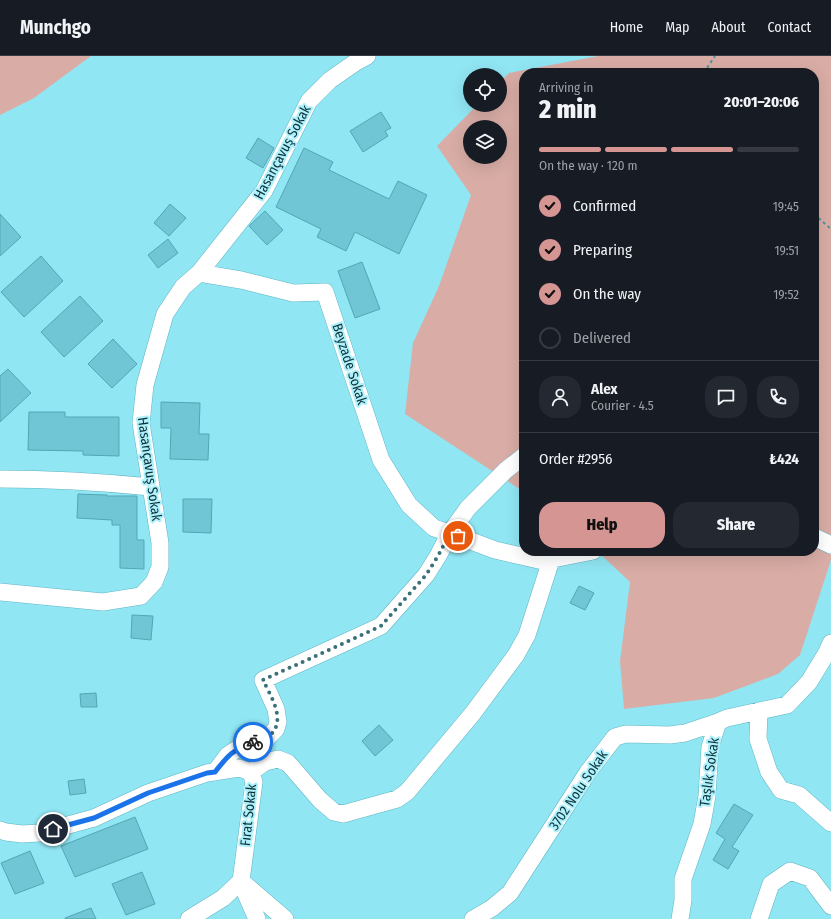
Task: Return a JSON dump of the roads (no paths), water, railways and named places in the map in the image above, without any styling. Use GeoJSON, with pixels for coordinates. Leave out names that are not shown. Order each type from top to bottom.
{"type":"FeatureCollection","features":[{"type":"Feature","properties":{"kind":"street","name":"Hasançavuş Sokak"},"geometry":{"type":"LineString","coordinates":[[0,592],[103,602],[141,596],[154,582],[160,567],[160,543],[141,423],[145,385],[165,314],[183,287],[199,273],[264,191],[309,101],[330,80],[367,56]]}},
{"type":"Feature","properties":{"kind":"street","name":"Beyzade Sokak"},"geometry":{"type":"LineString","coordinates":[[199,273],[241,280],[293,293],[325,292],[382,460],[409,505],[434,528],[450,533]]}},
{"type":"Feature","properties":{"kind":"street"},"geometry":{"type":"LineString","coordinates":[[215,772],[228,755],[240,747],[267,738],[276,729],[278,722],[276,709],[263,680],[381,626],[426,575],[450,533],[468,508],[506,470],[519,460]]}},
{"type":"Feature","properties":{"kind":"street"},"geometry":{"type":"LineString","coordinates":[[0,479],[55,479],[151,487]]}},
{"type":"Feature","properties":{"kind":"street"},"geometry":{"type":"LineString","coordinates":[[450,533],[495,550],[519,556]]}},
{"type":"Feature","properties":{"kind":"street"},"geometry":{"type":"LineString","coordinates":[[819,539],[831,545]]}},
{"type":"Feature","properties":{"kind":"street"},"geometry":{"type":"LineString","coordinates":[[521,556],[543,561],[570,556]]}},
{"type":"Feature","properties":{"kind":"street"},"geometry":{"type":"LineString","coordinates":[[251,772],[265,762],[278,760],[288,763],[320,800],[334,812],[343,814],[397,799],[408,792],[473,713],[516,655],[527,635],[551,560]]}},
{"type":"Feature","properties":{"kind":"street","name":"Taşlık Sokak"},"geometry":{"type":"LineString","coordinates":[[680,919],[683,900],[683,879],[702,824],[707,796],[710,747],[718,722],[727,718],[787,705],[809,682],[831,643]]}},
{"type":"Feature","properties":{"kind":"street"},"geometry":{"type":"LineString","coordinates":[[759,711],[758,740],[769,772],[781,790],[799,795],[831,823]]}},
{"type":"Feature","properties":{"kind":"street","name":"3702 Nolu Sokak"},"geometry":{"type":"LineString","coordinates":[[472,919],[492,908],[510,893],[588,772],[615,737],[626,734],[670,735],[685,733],[718,722]]}},
{"type":"Feature","properties":{"kind":"street","name":"Fırat Sokak"},"geometry":{"type":"LineString","coordinates":[[0,830],[22,834],[39,833],[94,818],[148,793],[207,773],[239,768],[251,772],[254,782],[241,881]]}},
{"type":"Feature","properties":{"kind":"street"},"geometry":{"type":"LineString","coordinates":[[759,919],[771,884],[790,871],[810,878],[831,906]]}},
{"type":"Feature","properties":{"kind":"street"},"geometry":{"type":"LineString","coordinates":[[188,919],[223,898],[241,881]]}},
{"type":"Feature","properties":{"kind":"street"},"geometry":{"type":"LineString","coordinates":[[241,881],[257,919]]}},
{"type":"Feature","properties":{"kind":"street"},"geometry":{"type":"LineString","coordinates":[[241,881],[285,919]]}}]}
